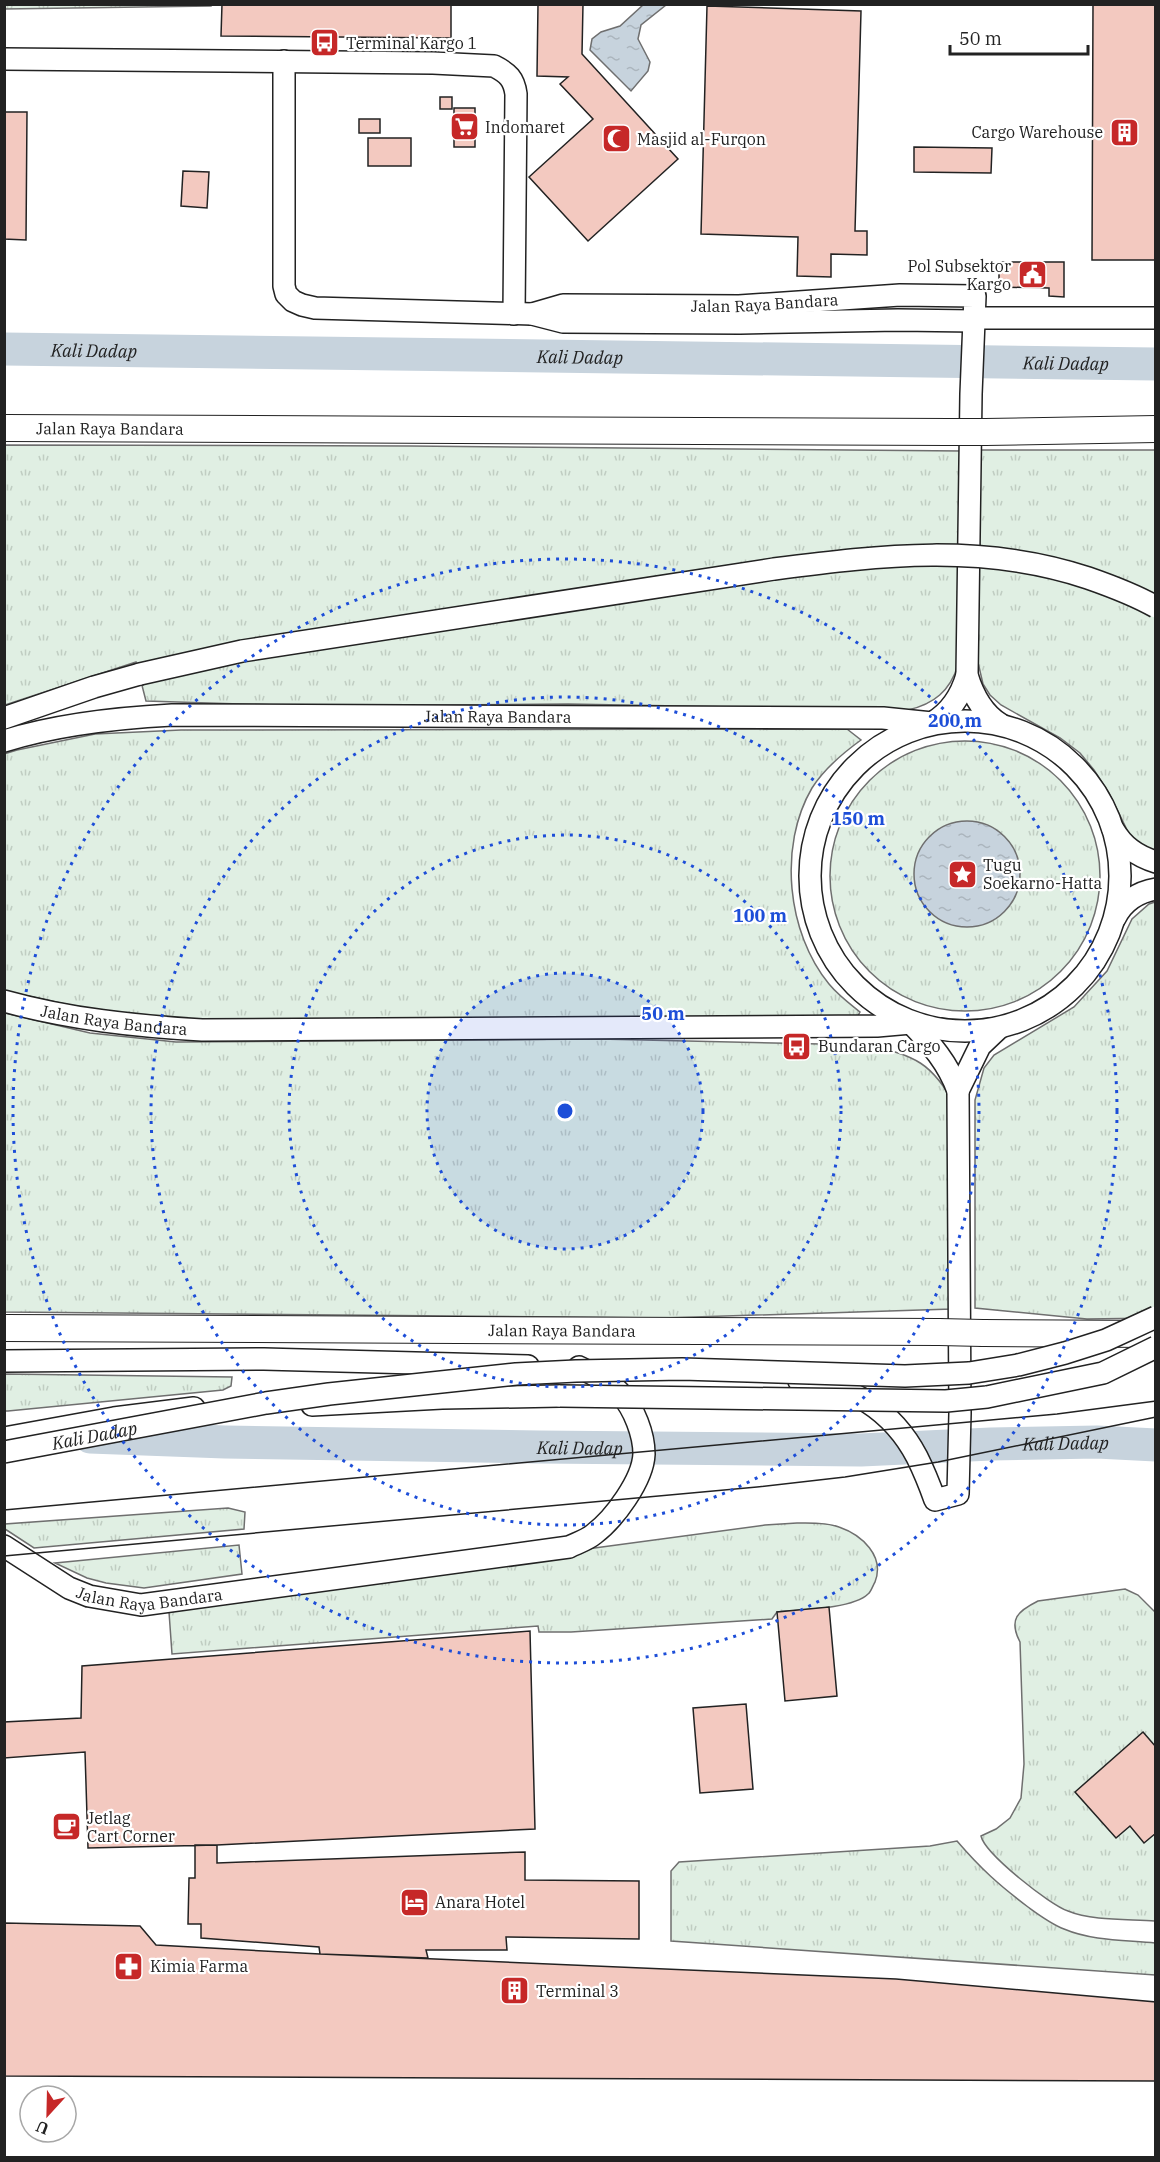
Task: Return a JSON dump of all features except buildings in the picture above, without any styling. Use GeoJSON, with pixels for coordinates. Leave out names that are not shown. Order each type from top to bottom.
{"type":"FeatureCollection","features":[{"type":"Feature","properties":{"kind":"main road","name":"Jalan Raya Bandara"},"geometry":{"type":"LineString","coordinates":[[4,428],[949,432],[1155,429]]}},
{"type":"Feature","properties":{"kind":"main road","name":"Jalan Raya Bandara"},"geometry":{"type":"LineString","coordinates":[[4,1328],[1155,1334]]}},
{"type":"Feature","properties":{"kind":"street"},"geometry":{"type":"LineString","coordinates":[[4,59],[284,61],[494,66],[510,76],[516,94],[523,314]]}},
{"type":"Feature","properties":{"kind":"street","name":"Jalan Raya Bandara"},"geometry":{"type":"LineString","coordinates":[[284,61],[283,277],[286,294],[293,301],[302,305],[315,308],[523,314],[563,322],[739,315],[898,320],[975,319]]}},
{"type":"Feature","properties":{"kind":"street","name":"Jalan Raya Bandara"},"geometry":{"type":"LineString","coordinates":[[739,315],[900,295],[975,296],[971,394],[968,675],[975,696],[984,712],[1000,724]]}},
{"type":"Feature","properties":{"kind":"street"},"geometry":{"type":"LineString","coordinates":[[975,319],[1155,318]]}},
{"type":"Feature","properties":{"kind":"street"},"geometry":{"type":"LineString","coordinates":[[4,718],[140,674],[242,651],[842,560],[900,556],[989,556],[1031,562],[1108,585],[1155,608]]}},
{"type":"Feature","properties":{"kind":"street","name":"Jalan Raya Bandara"},"geometry":{"type":"LineString","coordinates":[[4,741],[73,726],[132,717],[172,715],[883,718],[932,723],[951,709],[968,675]]}},
{"type":"Feature","properties":{"kind":"street"},"geometry":{"type":"LineString","coordinates":[[958,1091],[951,1072],[937,1050],[911,1023],[874,1002],[839,966],[825,942],[813,911],[810,885],[811,856],[816,834],[825,810],[843,782],[866,759],[896,738],[932,723],[968,720],[1000,724],[1038,739],[1060,752],[1072,763],[1093,790],[1109,824],[1115,842],[1120,875],[1118,901],[1112,924]]}},
{"type":"Feature","properties":{"kind":"street"},"geometry":{"type":"LineString","coordinates":[[1109,824],[1128,849],[1155,862]]}},
{"type":"Feature","properties":{"kind":"street"},"geometry":{"type":"LineString","coordinates":[[911,1023],[963,1031],[981,1031],[1018,1023],[1035,1015],[1064,994],[1087,972],[1102,947],[1117,914],[1129,900],[1155,889]]}},
{"type":"Feature","properties":{"kind":"street","name":"Jalan Raya Bandara"},"geometry":{"type":"LineString","coordinates":[[4,1001],[59,1014],[117,1023],[202,1030],[877,1026],[911,1023]]}},
{"type":"Feature","properties":{"kind":"street"},"geometry":{"type":"LineString","coordinates":[[958,1091],[980,1046],[999,1028]]}},
{"type":"Feature","properties":{"kind":"street","name":"Jalan Raya Bandara"},"geometry":{"type":"LineString","coordinates":[[4,1361],[264,1359],[578,1367],[812,1382],[849,1391],[867,1401],[907,1441],[936,1500],[958,1494],[960,1413],[958,1091]]}},
{"type":"Feature","properties":{"kind":"street"},"geometry":{"type":"LineString","coordinates":[[4,1452],[266,1403],[516,1374],[682,1369],[905,1376],[969,1373],[1018,1365],[1075,1350],[1106,1340],[1155,1317]]}},
{"type":"Feature","properties":{"kind":"street"},"geometry":{"type":"LineString","coordinates":[[4,1437],[188,1408],[442,1398],[560,1396],[946,1401],[997,1396],[1103,1373],[1155,1347]]}},
{"type":"Feature","properties":{"kind":"street","name":"Jalan Raya Bandara"},"geometry":{"type":"LineString","coordinates":[[4,1546],[69,1588],[89,1596],[141,1605],[569,1547],[592,1536],[617,1510],[640,1471],[644,1455],[640,1431],[630,1406],[612,1386],[578,1367]]}},
{"type":"Feature","properties":{"kind":"green space"},"geometry":{"type":"Polygon","coordinates":[[[5,4],[211,6],[4,9],[5,4]]]}},
{"type":"Feature","properties":{"kind":"green space"},"geometry":{"type":"Polygon","coordinates":[[[5,445],[962,451],[958,665],[946,689],[940,695],[926,704],[908,710],[568,704],[308,706],[146,701],[136,662],[5,705],[5,445]]]}},
{"type":"Feature","properties":{"kind":"green space"},"geometry":{"type":"Polygon","coordinates":[[[979,450],[1155,450],[1155,851],[1132,840],[1109,793],[1080,753],[1060,738],[1001,705],[990,695],[983,684],[976,654],[979,450]]]}},
{"type":"Feature","properties":{"kind":"green space"},"geometry":{"type":"Polygon","coordinates":[[[847,729],[861,740],[822,774],[812,788],[801,811],[794,836],[791,862],[796,915],[804,940],[829,984],[860,1012],[855,1021],[182,1020],[102,1012],[5,991],[4,754],[95,734],[181,730],[847,729]]]}},
{"type":"Feature","properties":{"kind":"green space"},"geometry":{"type":"Polygon","coordinates":[[[965,741],[1004,747],[1028,757],[1060,781],[1084,813],[1094,837],[1100,876],[1094,915],[1084,939],[1060,971],[1028,995],[1004,1005],[965,1011],[926,1005],[902,995],[870,971],[846,939],[836,915],[830,876],[836,837],[846,813],[870,781],[902,757],[926,747],[965,741]]]}},
{"type":"Feature","properties":{"kind":"green space"},"geometry":{"type":"Polygon","coordinates":[[[1155,902],[1155,1318],[1087,1319],[975,1308],[975,1100],[984,1068],[994,1055],[1074,1007],[1107,971],[1132,919],[1149,904],[1155,902]]]}},
{"type":"Feature","properties":{"kind":"green space"},"geometry":{"type":"Polygon","coordinates":[[[5,1013],[90,1033],[176,1042],[599,1039],[868,1045],[898,1053],[921,1063],[930,1071],[939,1080],[956,1107],[952,1309],[663,1318],[5,1312],[5,1013]]]}},
{"type":"Feature","properties":{"kind":"green space"},"geometry":{"type":"Polygon","coordinates":[[[5,1374],[232,1377],[231,1386],[223,1390],[5,1411],[5,1374]]]}},
{"type":"Feature","properties":{"kind":"green space"},"geometry":{"type":"Polygon","coordinates":[[[228,1508],[245,1512],[244,1529],[34,1548],[5,1529],[5,1524],[228,1508]]]}},
{"type":"Feature","properties":{"kind":"green space"},"geometry":{"type":"Polygon","coordinates":[[[797,1523],[834,1525],[856,1535],[863,1541],[874,1555],[877,1564],[875,1582],[869,1593],[861,1599],[838,1606],[777,1612],[772,1619],[571,1632],[539,1632],[538,1626],[172,1654],[169,1612],[587,1549],[765,1525],[797,1523]]]}},
{"type":"Feature","properties":{"kind":"green space"},"geometry":{"type":"Polygon","coordinates":[[[239,1545],[242,1574],[144,1588],[87,1578],[55,1563],[239,1545]]]}},
{"type":"Feature","properties":{"kind":"green space"},"geometry":{"type":"Polygon","coordinates":[[[1125,1589],[1138,1595],[1155,1612],[1155,1921],[1088,1916],[1059,1907],[1006,1866],[985,1844],[981,1836],[996,1829],[1010,1818],[1021,1798],[1024,1764],[1020,1642],[1015,1627],[1017,1617],[1025,1608],[1038,1601],[1125,1589]]]}},
{"type":"Feature","properties":{"kind":"green space"},"geometry":{"type":"Polygon","coordinates":[[[957,1841],[999,1884],[1054,1925],[1086,1936],[1155,1943],[1155,1975],[671,1941],[671,1871],[679,1862],[930,1846],[957,1841]]]}},
{"type":"Feature","properties":{"kind":"water"},"geometry":{"type":"Polygon","coordinates":[[[643,5],[666,5],[641,25],[638,39],[650,62],[648,71],[631,91],[590,50],[592,39],[601,32],[620,26],[643,5]]]}},
{"type":"Feature","properties":{"kind":"water"},"geometry":{"type":"Polygon","coordinates":[[[967,821],[987,825],[1004,837],[1016,854],[1020,874],[1016,894],[1004,911],[987,923],[967,927],[947,923],[930,911],[918,894],[914,874],[918,854],[930,837],[947,825],[967,821]]]}},
{"type":"Feature","properties":{"kind":"waterway","name":"Kali Dadap"},"geometry":{"type":"LineString","coordinates":[[4,349],[1156,364]]}},
{"type":"Feature","properties":{"kind":"waterway","name":"Kali Dadap"},"geometry":{"type":"LineString","coordinates":[[90,1437],[225,1442],[861,1450],[1097,1442],[1156,1445]]}},
{"type":"Feature","properties":{"kind":"tram line"},"geometry":{"type":"LineString","coordinates":[[4,1510],[1057,1414],[1156,1401]]}},
{"type":"Feature","properties":{"kind":"tram line"},"geometry":{"type":"LineString","coordinates":[[4,1556],[845,1477],[938,1462],[1156,1417]]}},
{"type":"Feature","properties":{"kind":"place","name":"Terminal Kargo 1"},"geometry":{"type":"Point","coordinates":[325,43]}},
{"type":"Feature","properties":{"kind":"place","name":"Indomaret"},"geometry":{"type":"Point","coordinates":[464,127]}},
{"type":"Feature","properties":{"kind":"place","name":"Cargo Warehouse"},"geometry":{"type":"Point","coordinates":[1124,132]}},
{"type":"Feature","properties":{"kind":"place","name":"Masjid al-Furqon"},"geometry":{"type":"Point","coordinates":[616,139]}},
{"type":"Feature","properties":{"kind":"place","name":"Pol Subsektor Kargo"},"geometry":{"type":"Point","coordinates":[1032,275]}},
{"type":"Feature","properties":{"kind":"place","name":"Tugu Soekarno-Hatta"},"geometry":{"type":"Point","coordinates":[962,874]}},
{"type":"Feature","properties":{"kind":"place","name":"Bundaran Cargo"},"geometry":{"type":"Point","coordinates":[797,1046]}},
{"type":"Feature","properties":{"kind":"place","name":"Jetlag Cart Corner"},"geometry":{"type":"Point","coordinates":[66,1827]}},
{"type":"Feature","properties":{"kind":"place","name":"Anara Hotel"},"geometry":{"type":"Point","coordinates":[414,1902]}},
{"type":"Feature","properties":{"kind":"place","name":"Kimia Farma"},"geometry":{"type":"Point","coordinates":[129,1966]}},
{"type":"Feature","properties":{"kind":"place","name":"Terminal 3"},"geometry":{"type":"Point","coordinates":[515,1991]}}]}
